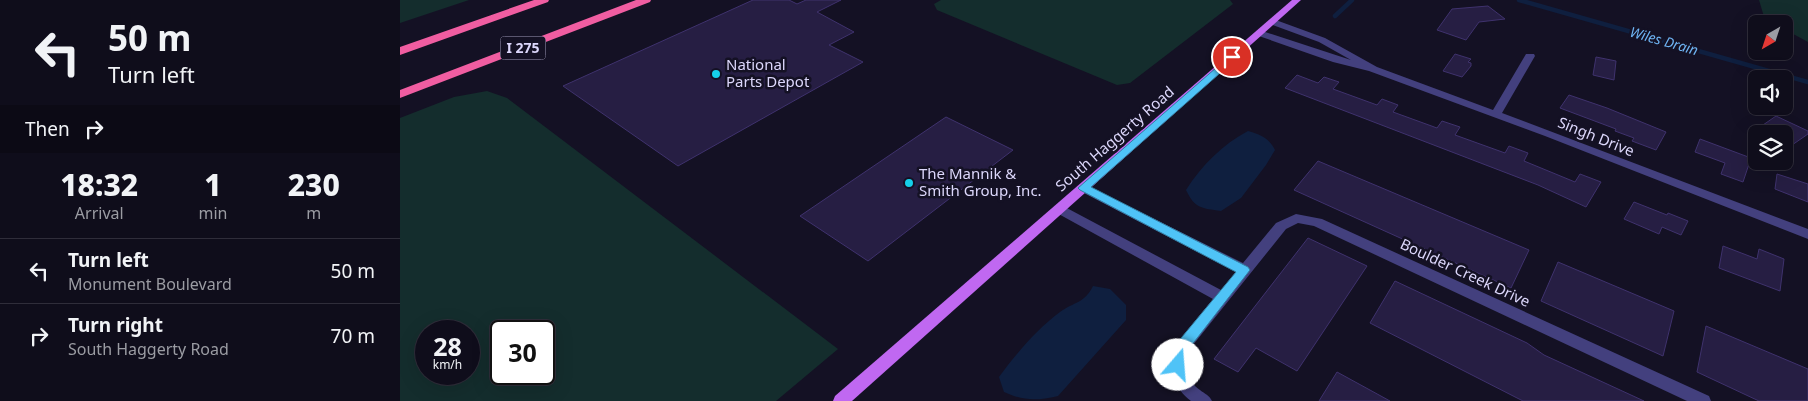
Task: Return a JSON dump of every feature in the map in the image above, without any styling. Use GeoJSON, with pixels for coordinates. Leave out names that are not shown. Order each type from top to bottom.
{"type":"FeatureCollection","features":[{"type":"Feature","properties":{"kind":"highway","name":"I 275"},"geometry":{"type":"LineString","coordinates":[[400,50],[544,0]]}},
{"type":"Feature","properties":{"kind":"highway","name":"I 275"},"geometry":{"type":"LineString","coordinates":[[400,94],[646,0]]}},
{"type":"Feature","properties":{"kind":"main road","name":"South Haggerty Road"},"geometry":{"type":"LineString","coordinates":[[841,401],[1297,0]]}},
{"type":"Feature","properties":{"kind":"street","name":"Singh Drive"},"geometry":{"type":"LineString","coordinates":[[1273,22],[1322,40],[1373,69]]}},
{"type":"Feature","properties":{"kind":"street","name":"Singh Drive"},"geometry":{"type":"LineString","coordinates":[[1259,33],[1337,60],[1373,69],[1496,114],[1728,205],[1808,234]]}},
{"type":"Feature","properties":{"kind":"street"},"geometry":{"type":"LineString","coordinates":[[1496,114],[1530,56]]}},
{"type":"Feature","properties":{"kind":"street"},"geometry":{"type":"LineString","coordinates":[[1084,188],[1244,270]]}},
{"type":"Feature","properties":{"kind":"street"},"geometry":{"type":"LineString","coordinates":[[1059,209],[1222,297]]}},
{"type":"Feature","properties":{"kind":"street","name":"Boulder Creek Drive"},"geometry":{"type":"LineString","coordinates":[[1204,401],[1191,393],[1179,377],[1177,353],[1282,226],[1296,218],[1317,222],[1703,401]]}},
{"type":"Feature","properties":{"kind":"green space"},"geometry":{"type":"Polygon","coordinates":[[[400,0],[469,0],[400,23],[400,0]]]}},
{"type":"Feature","properties":{"kind":"green space"},"geometry":{"type":"Polygon","coordinates":[[[941,0],[1230,0],[1233,4],[1130,83],[1117,85],[937,10],[934,4],[941,0]]]}},
{"type":"Feature","properties":{"kind":"green space"},"geometry":{"type":"Polygon","coordinates":[[[1759,0],[1808,0],[1808,42],[1793,34],[1793,15],[1764,15],[1759,0]]]}},
{"type":"Feature","properties":{"kind":"green space"},"geometry":{"type":"Polygon","coordinates":[[[487,91],[507,98],[838,349],[776,401],[400,401],[400,118],[454,97],[487,91]]]}},
{"type":"Feature","properties":{"kind":"water"},"geometry":{"type":"Polygon","coordinates":[[[1248,131],[1264,138],[1275,150],[1266,165],[1241,198],[1221,211],[1204,208],[1196,204],[1186,190],[1192,181],[1221,149],[1248,131]]]}},
{"type":"Feature","properties":{"kind":"water"},"geometry":{"type":"Polygon","coordinates":[[[1093,286],[1110,289],[1126,305],[1126,320],[1058,396],[1030,399],[1004,392],[999,377],[1020,351],[1051,319],[1079,302],[1090,292],[1093,286]]]}},
{"type":"Feature","properties":{"kind":"building","name":"National Parts Depot"},"geometry":{"type":"Polygon","coordinates":[[[753,0],[789,0],[797,4],[806,0],[841,0],[817,12],[854,32],[829,45],[863,62],[678,166],[563,86],[753,0]]]}},
{"type":"Feature","properties":{"kind":"building"},"geometry":{"type":"Polygon","coordinates":[[[1488,6],[1505,19],[1479,22],[1466,40],[1437,30],[1452,9],[1488,6]]]}},
{"type":"Feature","properties":{"kind":"building"},"geometry":{"type":"Polygon","coordinates":[[[1455,54],[1471,59],[1468,62],[1471,63],[1471,66],[1462,77],[1443,71],[1455,54]]]}},
{"type":"Feature","properties":{"kind":"building"},"geometry":{"type":"Polygon","coordinates":[[[1596,57],[1616,61],[1614,80],[1593,75],[1596,57]]]}},
{"type":"Feature","properties":{"kind":"building"},"geometry":{"type":"Polygon","coordinates":[[[1297,75],[1318,83],[1324,77],[1339,82],[1333,89],[1377,105],[1382,99],[1398,105],[1393,112],[1437,128],[1442,121],[1460,127],[1455,135],[1505,153],[1509,146],[1528,153],[1524,161],[1575,182],[1580,174],[1601,182],[1586,207],[1538,185],[1285,88],[1297,75]]]}},
{"type":"Feature","properties":{"kind":"building"},"geometry":{"type":"Polygon","coordinates":[[[1569,95],[1666,132],[1656,150],[1632,141],[1634,138],[1615,131],[1616,129],[1560,108],[1569,95]]]}},
{"type":"Feature","properties":{"kind":"building"},"geometry":{"type":"Polygon","coordinates":[[[1776,116],[1808,131],[1808,134],[1793,144],[1793,125],[1763,125],[1776,116]]]}},
{"type":"Feature","properties":{"kind":"building","name":"The Mannik & Smith Group, Inc."},"geometry":{"type":"Polygon","coordinates":[[[946,117],[1013,150],[868,261],[800,216],[946,117]]]}},
{"type":"Feature","properties":{"kind":"building"},"geometry":{"type":"Polygon","coordinates":[[[1700,139],[1748,157],[1748,167],[1743,182],[1721,174],[1725,163],[1695,152],[1700,139]]]}},
{"type":"Feature","properties":{"kind":"building"},"geometry":{"type":"Polygon","coordinates":[[[1318,161],[1529,250],[1511,288],[1294,190],[1318,161]]]}},
{"type":"Feature","properties":{"kind":"building"},"geometry":{"type":"Polygon","coordinates":[[[1777,174],[1808,184],[1808,202],[1775,189],[1777,174]]]}},
{"type":"Feature","properties":{"kind":"building"},"geometry":{"type":"Polygon","coordinates":[[[1634,202],[1688,221],[1681,235],[1662,227],[1659,234],[1624,219],[1634,202]]]}},
{"type":"Feature","properties":{"kind":"building"},"geometry":{"type":"Polygon","coordinates":[[[1308,238],[1367,266],[1297,371],[1256,348],[1238,372],[1214,359],[1308,238]]]}},
{"type":"Feature","properties":{"kind":"building"},"geometry":{"type":"Polygon","coordinates":[[[1723,246],[1757,259],[1759,249],[1784,259],[1780,291],[1719,268],[1723,246]]]}},
{"type":"Feature","properties":{"kind":"building"},"geometry":{"type":"Polygon","coordinates":[[[1558,262],[1674,311],[1663,356],[1541,301],[1558,262]]]}},
{"type":"Feature","properties":{"kind":"building"},"geometry":{"type":"Polygon","coordinates":[[[1395,281],[1527,343],[1544,355],[1644,401],[1523,401],[1370,323],[1395,281]]]}},
{"type":"Feature","properties":{"kind":"building"},"geometry":{"type":"Polygon","coordinates":[[[1706,326],[1808,369],[1808,401],[1759,401],[1697,372],[1706,326]]]}},
{"type":"Feature","properties":{"kind":"building"},"geometry":{"type":"Polygon","coordinates":[[[1337,372],[1390,401],[1319,401],[1337,372]]]}},
{"type":"Feature","properties":{"kind":"waterway","name":"Wiles Drain"},"geometry":{"type":"LineString","coordinates":[[1335,16],[1352,0]]}},
{"type":"Feature","properties":{"kind":"waterway","name":"Wiles Drain"},"geometry":{"type":"LineString","coordinates":[[1519,0],[1808,82]]}},
{"type":"Feature","properties":{"kind":"place","name":"National Parts Depot"},"geometry":{"type":"Point","coordinates":[716,74]}},
{"type":"Feature","properties":{"kind":"place","name":"The Mannik & Smith Group, Inc."},"geometry":{"type":"Point","coordinates":[909,183]}},
{"type":"Feature","properties":{"kind":"route"},"geometry":{"type":"LineString","coordinates":[[1178,365],[1177,353],[1244,270],[1084,188],[1232,57]]}}]}
